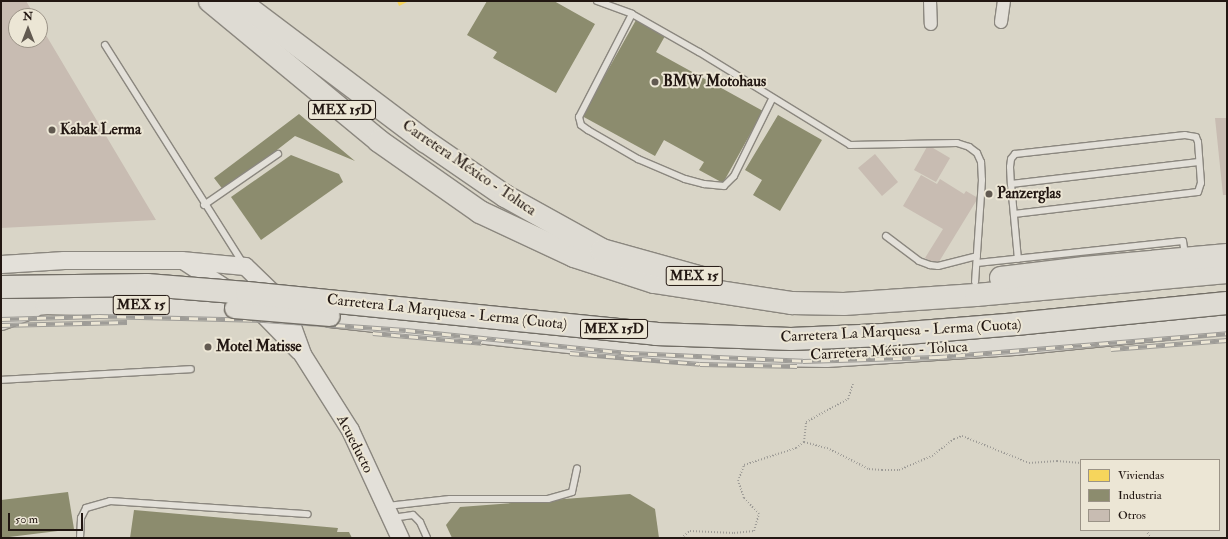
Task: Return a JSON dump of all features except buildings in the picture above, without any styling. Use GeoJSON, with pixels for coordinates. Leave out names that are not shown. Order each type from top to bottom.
{"type":"FeatureCollection","features":[{"type":"Feature","properties":{"kind":"highway","name":"Carretera La Marquesa - Lerma (Cuota)"},"geometry":{"type":"LineString","coordinates":[[210,1],[379,141],[418,171],[480,212],[574,256],[654,282],[792,302],[881,302],[1227,272]]}},
{"type":"Feature","properties":{"kind":"highway","name":"Carretera México - Toluca"},"geometry":{"type":"LineString","coordinates":[[239,1],[425,140],[505,196],[602,250],[728,283],[811,291],[976,267],[1185,259],[1227,255]]}},
{"type":"Feature","properties":{"kind":"highway","name":"Carretera La Marquesa - Lerma (Cuota)"},"geometry":{"type":"LineString","coordinates":[[1,287],[155,286],[254,293],[656,334],[791,339],[882,335],[1016,324],[1227,303]]}},
{"type":"Feature","properties":{"kind":"highway","name":"Carretera México - Toluca"},"geometry":{"type":"LineString","coordinates":[[1,307],[48,303],[234,308]]}},
{"type":"Feature","properties":{"kind":"highway","name":"Carretera México - Toluca"},"geometry":{"type":"LineString","coordinates":[[330,316],[624,348],[706,354],[826,356],[1015,344],[1227,323]]}},
{"type":"Feature","properties":{"kind":"main road"},"geometry":{"type":"LineString","coordinates":[[1,264],[64,260],[181,260],[245,266],[277,297],[289,318],[302,354]]}},
{"type":"Feature","properties":{"kind":"main road"},"geometry":{"type":"LineString","coordinates":[[181,260],[264,315],[302,354]]}},
{"type":"Feature","properties":{"kind":"main road"},"geometry":{"type":"LineString","coordinates":[[1,320],[48,303]]}},
{"type":"Feature","properties":{"kind":"main road","name":"Carretera México - Toluca"},"geometry":{"type":"LineString","coordinates":[[234,308],[330,316]]}},
{"type":"Feature","properties":{"kind":"main road","name":"Acueducto"},"geometry":{"type":"LineString","coordinates":[[302,354],[350,430],[400,538]]}},
{"type":"Feature","properties":{"kind":"street"},"geometry":{"type":"LineString","coordinates":[[930,1],[931,24]]}},
{"type":"Feature","properties":{"kind":"street"},"geometry":{"type":"LineString","coordinates":[[1001,22],[1004,1]]}},
{"type":"Feature","properties":{"kind":"lane"},"geometry":{"type":"LineString","coordinates":[[598,1],[632,14],[699,52],[772,99],[850,145],[949,143],[969,147],[977,153],[982,162],[976,267]]}},
{"type":"Feature","properties":{"kind":"lane"},"geometry":{"type":"LineString","coordinates":[[632,14],[580,112],[581,125],[588,130],[638,159],[685,179],[724,186],[734,176],[772,99]]}},
{"type":"Feature","properties":{"kind":"lane"},"geometry":{"type":"LineString","coordinates":[[105,45],[204,205],[245,266]]}},
{"type":"Feature","properties":{"kind":"lane"},"geometry":{"type":"LineString","coordinates":[[1014,214],[1198,192],[1201,183],[1198,142],[1191,135],[1022,152],[1015,154],[1011,159],[1011,184],[1018,259]]}},
{"type":"Feature","properties":{"kind":"lane"},"geometry":{"type":"LineString","coordinates":[[204,205],[278,154]]}},
{"type":"Feature","properties":{"kind":"lane"},"geometry":{"type":"LineString","coordinates":[[1011,184],[1199,162]]}},
{"type":"Feature","properties":{"kind":"lane"},"geometry":{"type":"LineString","coordinates":[[886,236],[918,261],[938,266],[976,267],[1018,259],[1183,241],[1185,259]]}},
{"type":"Feature","properties":{"kind":"lane"},"geometry":{"type":"LineString","coordinates":[[1,380],[191,369]]}},
{"type":"Feature","properties":{"kind":"lane"},"geometry":{"type":"LineString","coordinates":[[388,512],[450,499],[548,499],[572,492],[577,469]]}},
{"type":"Feature","properties":{"kind":"lane"},"geometry":{"type":"LineString","coordinates":[[80,538],[81,518],[86,508],[110,501],[308,514]]}},
{"type":"Feature","properties":{"kind":"lane"},"geometry":{"type":"LineString","coordinates":[[388,512],[413,515],[417,518],[427,538]]}},
{"type":"Feature","properties":{"kind":"path"},"geometry":{"type":"LineString","coordinates":[[681,538],[690,531],[734,533],[754,531],[759,514],[744,498],[738,481],[744,465],[796,448],[804,442],[806,422],[848,399],[853,384]]}},
{"type":"Feature","properties":{"kind":"path"},"geometry":{"type":"LineString","coordinates":[[804,442],[827,448],[869,469],[882,470],[899,470],[932,456],[954,439],[962,436],[1029,463],[1057,461],[1080,463]]}},
{"type":"Feature","properties":{"kind":"railway"},"geometry":{"type":"LineString","coordinates":[[1,319],[99,316],[264,320],[406,330],[630,353],[803,361],[938,357],[1227,333]]}},
{"type":"Feature","properties":{"kind":"railway"},"geometry":{"type":"LineString","coordinates":[[1,325],[127,322]]}},
{"type":"Feature","properties":{"kind":"railway"},"geometry":{"type":"LineString","coordinates":[[373,333],[482,343]]}},
{"type":"Feature","properties":{"kind":"railway"},"geometry":{"type":"LineString","coordinates":[[1111,349],[1227,340]]}},
{"type":"Feature","properties":{"kind":"railway"},"geometry":{"type":"LineString","coordinates":[[570,353],[700,364],[797,366]]}},
{"type":"Feature","properties":{"kind":"place","name":"BMW Motohaus"},"geometry":{"type":"Point","coordinates":[655,82]}},
{"type":"Feature","properties":{"kind":"place","name":"Kabak Lerma"},"geometry":{"type":"Point","coordinates":[52,130]}},
{"type":"Feature","properties":{"kind":"place","name":"Panzerglas"},"geometry":{"type":"Point","coordinates":[989,194]}},
{"type":"Feature","properties":{"kind":"place","name":"Motel Matisse"},"geometry":{"type":"Point","coordinates":[208,347]}}]}
